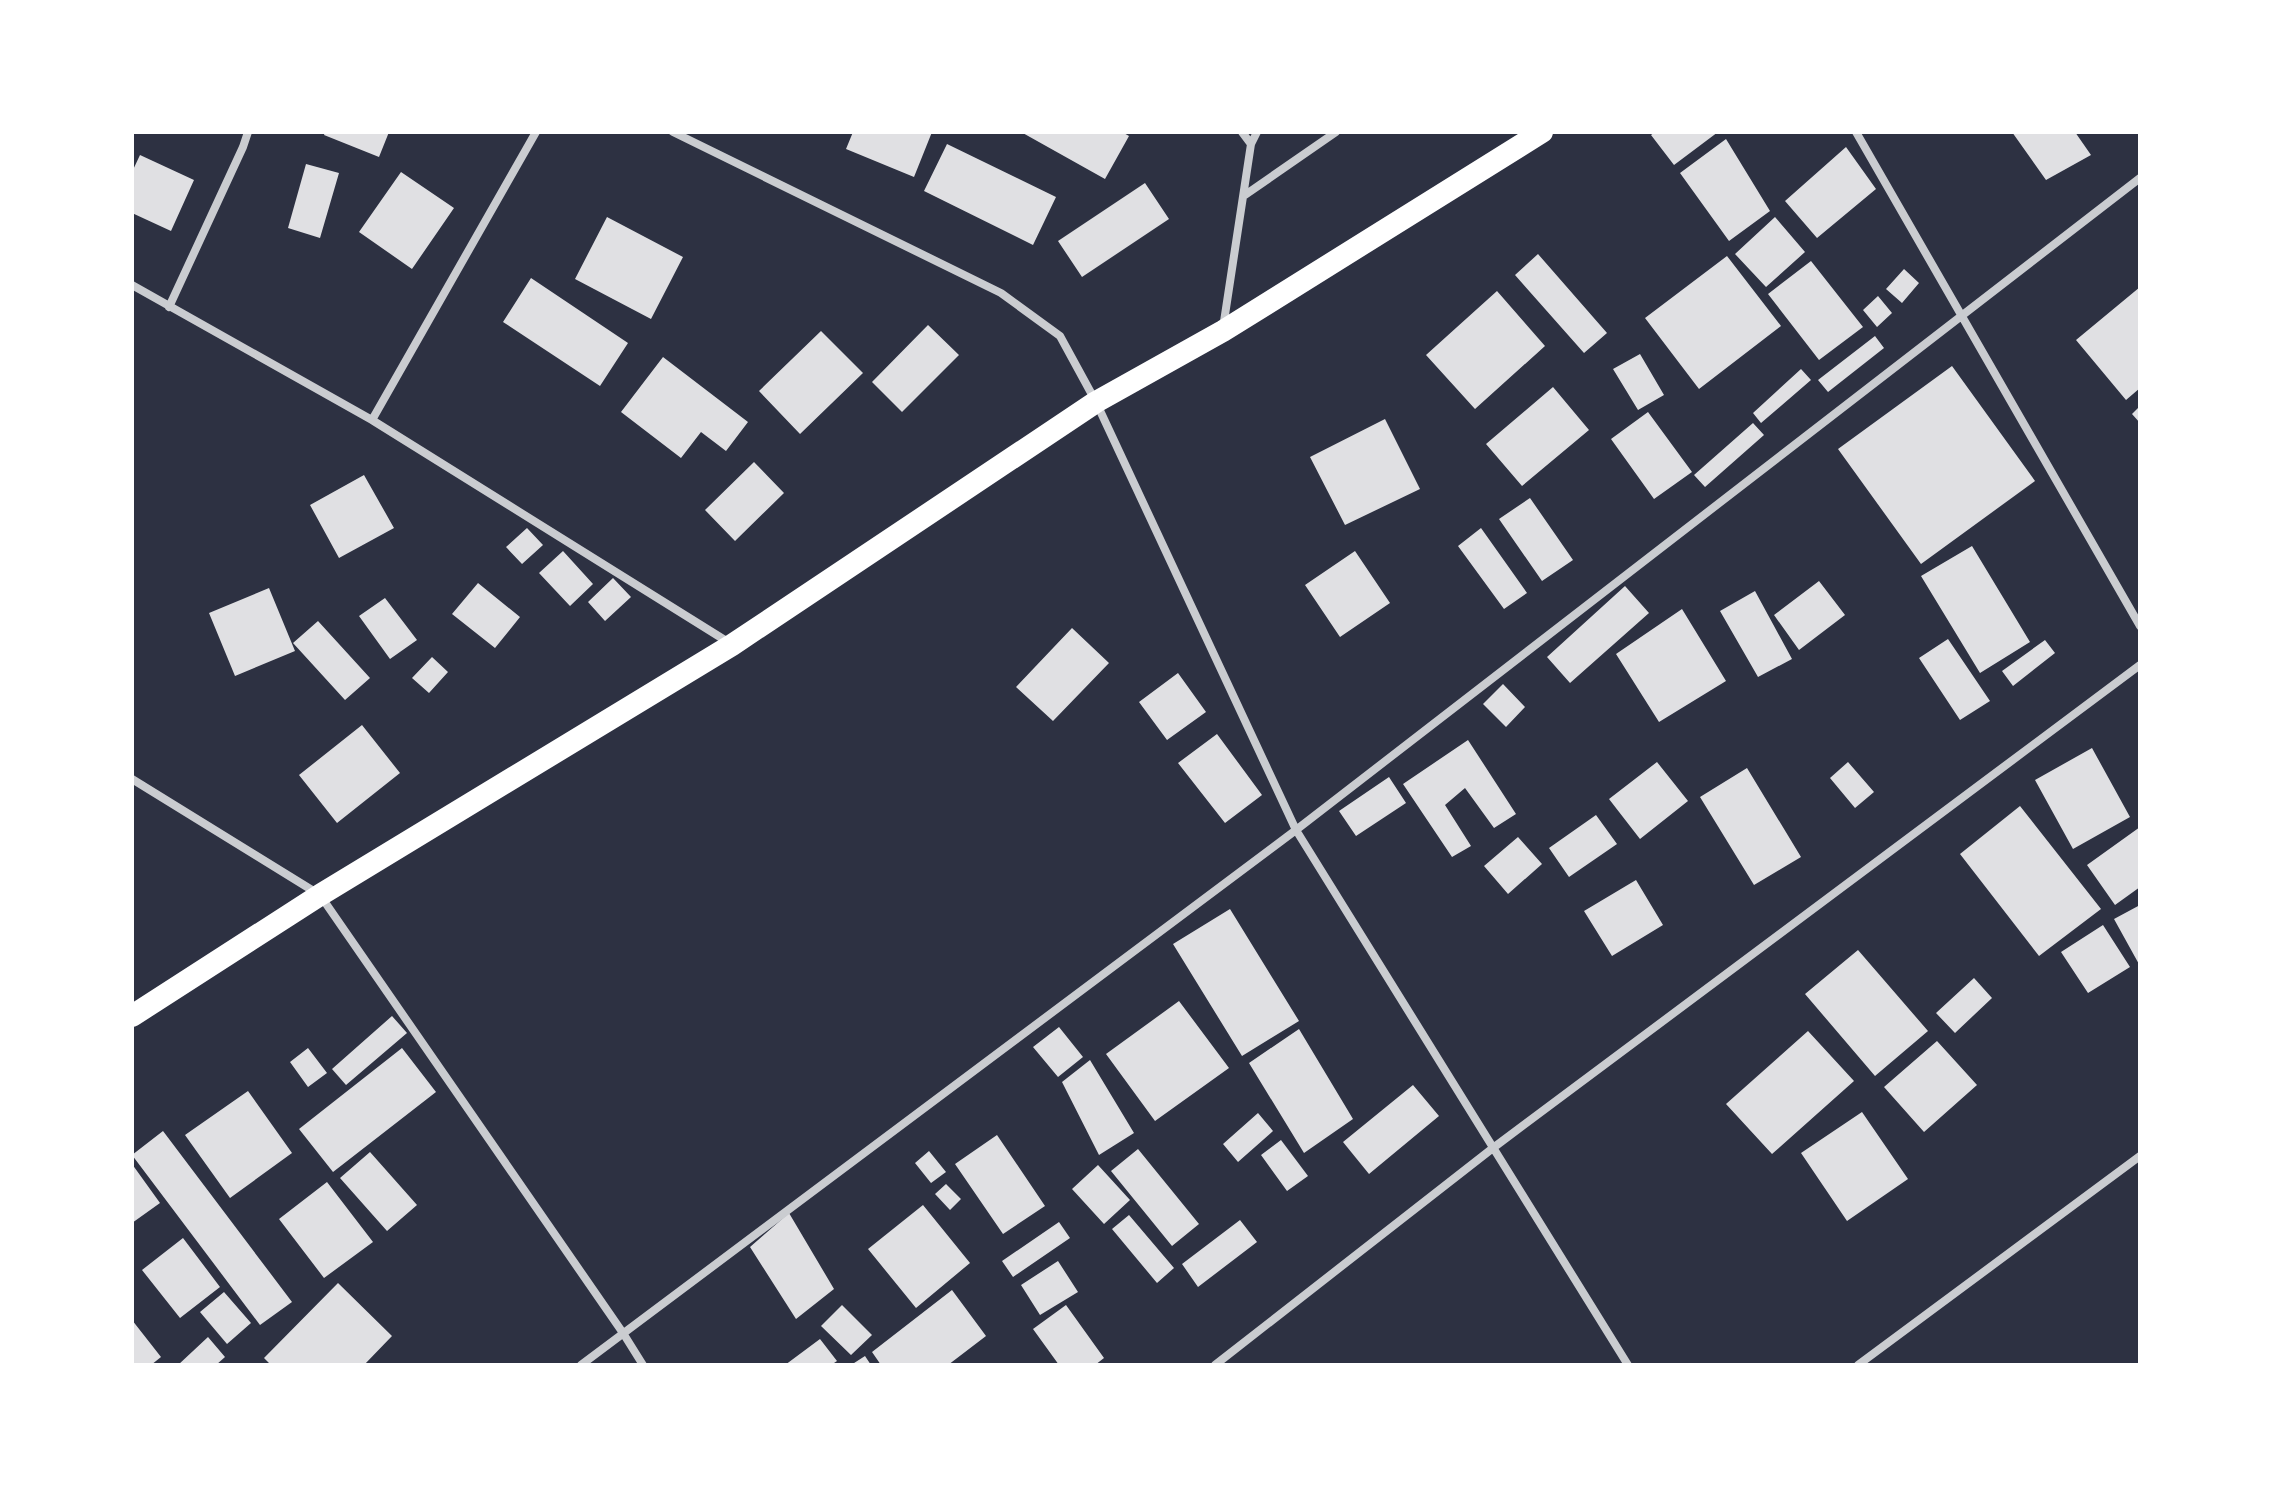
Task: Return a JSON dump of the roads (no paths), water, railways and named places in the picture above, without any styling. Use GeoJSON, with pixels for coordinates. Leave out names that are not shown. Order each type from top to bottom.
{"type":"FeatureCollection","features":[{"type":"Feature","properties":{"kind":"highway"},"geometry":{"type":"LineString","coordinates":[[132,1016],[320,895],[732,645],[1096,402],[1223,331],[1542,132]]}},
{"type":"Feature","properties":{"kind":"street"},"geometry":{"type":"LineString","coordinates":[[169,307],[248,132]]}},
{"type":"Feature","properties":{"kind":"street"},"geometry":{"type":"LineString","coordinates":[[372,420],[536,132]]}},
{"type":"Feature","properties":{"kind":"street"},"geometry":{"type":"LineString","coordinates":[[673,132],[1001,293],[1060,336],[1096,402],[1296,830],[1628,1365]]}},
{"type":"Feature","properties":{"kind":"street"},"geometry":{"type":"LineString","coordinates":[[1242,132],[1251,144]]}},
{"type":"Feature","properties":{"kind":"street"},"geometry":{"type":"LineString","coordinates":[[1223,331],[1251,144],[1257,132]]}},
{"type":"Feature","properties":{"kind":"street"},"geometry":{"type":"LineString","coordinates":[[1245,195],[1336,132]]}},
{"type":"Feature","properties":{"kind":"street"},"geometry":{"type":"LineString","coordinates":[[1856,132],[2140,626]]}},
{"type":"Feature","properties":{"kind":"street"},"geometry":{"type":"LineString","coordinates":[[581,1365],[1296,830],[2140,178]]}},
{"type":"Feature","properties":{"kind":"street"},"geometry":{"type":"LineString","coordinates":[[132,285],[372,420],[732,645]]}},
{"type":"Feature","properties":{"kind":"street"},"geometry":{"type":"LineString","coordinates":[[1215,1365],[1493,1148],[2140,665]]}},
{"type":"Feature","properties":{"kind":"street"},"geometry":{"type":"LineString","coordinates":[[132,779],[320,895],[643,1365]]}},
{"type":"Feature","properties":{"kind":"street"},"geometry":{"type":"LineString","coordinates":[[1858,1365],[2140,1156]]}}]}
